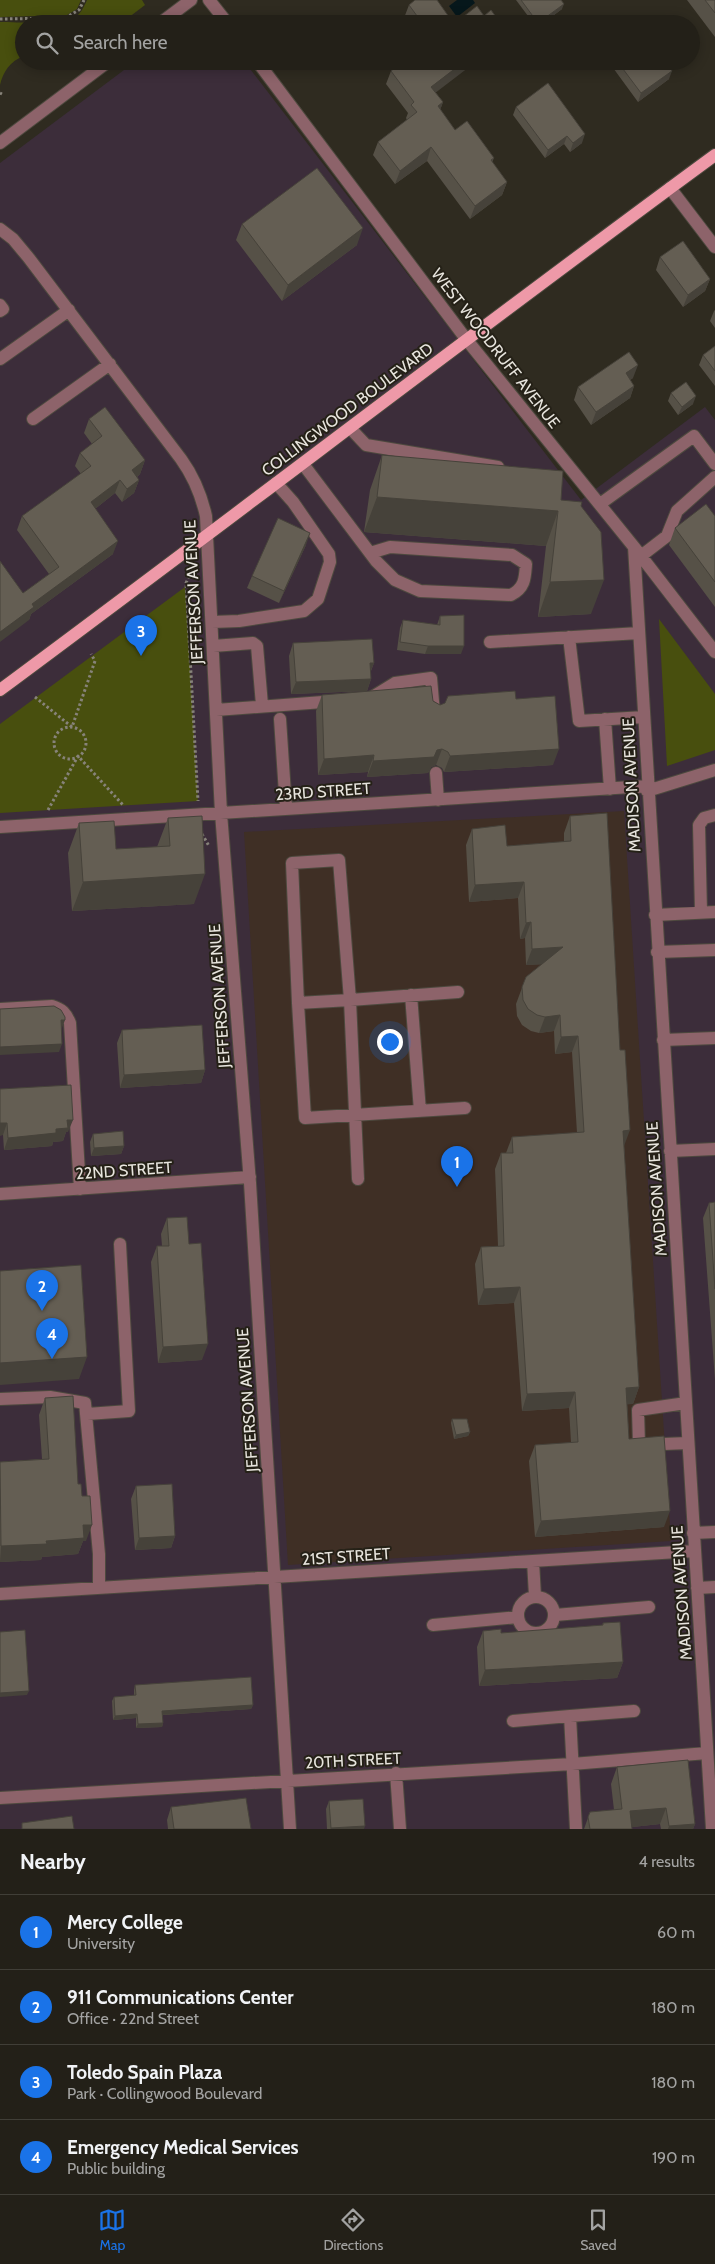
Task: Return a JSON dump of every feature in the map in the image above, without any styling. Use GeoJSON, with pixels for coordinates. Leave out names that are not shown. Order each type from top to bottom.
{"type":"FeatureCollection","features":[{"type":"Feature","properties":{"kind":"main road","name":"COLLINGWOOD BOULEVARD"},"geometry":{"type":"LineString","coordinates":[[0,690],[303,464],[466,339],[715,155]]}},
{"type":"Feature","properties":{"kind":"street"},"geometry":{"type":"LineString","coordinates":[[171,15],[191,0]]}},
{"type":"Feature","properties":{"kind":"street"},"geometry":{"type":"LineString","coordinates":[[209,0],[221,15]]}},
{"type":"Feature","properties":{"kind":"street"},"geometry":{"type":"LineString","coordinates":[[0,144],[97,70]]}},
{"type":"Feature","properties":{"kind":"street","name":"WEST WOODRUFF AVENUE"},"geometry":{"type":"LineString","coordinates":[[264,70],[565,470],[600,504],[715,652]]}},
{"type":"Feature","properties":{"kind":"street"},"geometry":{"type":"LineString","coordinates":[[670,188],[715,247]]}},
{"type":"Feature","properties":{"kind":"street","name":"JEFFERSON AVENUE"},"geometry":{"type":"LineString","coordinates":[[0,228],[28,256],[110,364],[192,474],[202,496],[207,536],[222,813],[250,1177],[290,1829]]}},
{"type":"Feature","properties":{"kind":"street"},"geometry":{"type":"LineString","coordinates":[[0,305],[3,309],[0,311]]}},
{"type":"Feature","properties":{"kind":"street"},"geometry":{"type":"LineString","coordinates":[[0,359],[69,310]]}},
{"type":"Feature","properties":{"kind":"street"},"geometry":{"type":"LineString","coordinates":[[33,419],[110,364]]}},
{"type":"Feature","properties":{"kind":"street"},"geometry":{"type":"LineString","coordinates":[[350,428],[366,445],[512,469]]}},
{"type":"Feature","properties":{"kind":"street"},"geometry":{"type":"LineString","coordinates":[[600,504],[694,436],[715,464]]}},
{"type":"Feature","properties":{"kind":"street"},"geometry":{"type":"LineString","coordinates":[[303,464],[370,553],[395,580],[420,591],[511,595],[519,591],[524,580],[526,564],[512,555],[390,547],[370,553]]}},
{"type":"Feature","properties":{"kind":"street"},"geometry":{"type":"LineString","coordinates":[[638,551],[667,536],[677,511],[715,477]]}},
{"type":"Feature","properties":{"kind":"street"},"geometry":{"type":"LineString","coordinates":[[212,622],[238,621],[304,611],[318,598],[330,562],[329,554],[293,502],[276,484]]}},
{"type":"Feature","properties":{"kind":"street","name":"MADISON AVENUE"},"geometry":{"type":"LineString","coordinates":[[638,551],[639,633],[647,789],[712,1829]]}},
{"type":"Feature","properties":{"kind":"street"},"geometry":{"type":"LineString","coordinates":[[490,642],[639,633]]}},
{"type":"Feature","properties":{"kind":"street"},"geometry":{"type":"LineString","coordinates":[[570,637],[579,721],[644,717]]}},
{"type":"Feature","properties":{"kind":"street"},"geometry":{"type":"LineString","coordinates":[[213,646],[253,644],[257,646],[262,705]]}},
{"type":"Feature","properties":{"kind":"street"},"geometry":{"type":"LineString","coordinates":[[216,710],[262,705],[372,699],[381,690],[395,683],[431,678],[434,713]]}},
{"type":"Feature","properties":{"kind":"street"},"geometry":{"type":"LineString","coordinates":[[280,719],[286,809]]}},
{"type":"Feature","properties":{"kind":"street"},"geometry":{"type":"LineString","coordinates":[[605,719],[610,789]]}},
{"type":"Feature","properties":{"kind":"street","name":"23RD STREET"},"geometry":{"type":"LineString","coordinates":[[0,827],[610,789],[647,789],[715,770]]}},
{"type":"Feature","properties":{"kind":"street"},"geometry":{"type":"LineString","coordinates":[[436,773],[438,800]]}},
{"type":"Feature","properties":{"kind":"street"},"geometry":{"type":"LineString","coordinates":[[701,912],[699,825],[704,818],[715,815]]}},
{"type":"Feature","properties":{"kind":"street"},"geometry":{"type":"LineString","coordinates":[[358,1178],[356,1115],[350,1000],[339,860],[292,863],[305,1118],[356,1115],[420,1111],[465,1108]]}},
{"type":"Feature","properties":{"kind":"street"},"geometry":{"type":"LineString","coordinates":[[655,915],[715,912]]}},
{"type":"Feature","properties":{"kind":"street"},"geometry":{"type":"LineString","coordinates":[[658,952],[715,950]]}},
{"type":"Feature","properties":{"kind":"street"},"geometry":{"type":"LineString","coordinates":[[298,1003],[458,992]]}},
{"type":"Feature","properties":{"kind":"street"},"geometry":{"type":"LineString","coordinates":[[411,995],[420,1111]]}},
{"type":"Feature","properties":{"kind":"street"},"geometry":{"type":"LineString","coordinates":[[0,1009],[52,1006],[60,1008],[67,1014],[70,1022],[80,1189]]}},
{"type":"Feature","properties":{"kind":"street"},"geometry":{"type":"LineString","coordinates":[[663,1040],[715,1038]]}},
{"type":"Feature","properties":{"kind":"street"},"geometry":{"type":"LineString","coordinates":[[670,1151],[715,1149]]}},
{"type":"Feature","properties":{"kind":"street","name":"22ND STREET"},"geometry":{"type":"LineString","coordinates":[[0,1194],[250,1177]]}},
{"type":"Feature","properties":{"kind":"street"},"geometry":{"type":"LineString","coordinates":[[86,1414],[129,1411],[120,1244]]}},
{"type":"Feature","properties":{"kind":"street"},"geometry":{"type":"LineString","coordinates":[[0,1400],[50,1397],[85,1403],[99,1554],[99,1588]]}},
{"type":"Feature","properties":{"kind":"street"},"geometry":{"type":"LineString","coordinates":[[686,1403],[638,1410],[639,1445],[688,1443]]}},
{"type":"Feature","properties":{"kind":"street"},"geometry":{"type":"LineString","coordinates":[[693,1533],[715,1532]]}},
{"type":"Feature","properties":{"kind":"street","name":"21ST STREET"},"geometry":{"type":"LineString","coordinates":[[0,1594],[694,1551]]}},
{"type":"Feature","properties":{"kind":"street"},"geometry":{"type":"LineString","coordinates":[[533,1561],[535,1596]]}},
{"type":"Feature","properties":{"kind":"street"},"geometry":{"type":"LineString","coordinates":[[697,1588],[715,1587]]}},
{"type":"Feature","properties":{"kind":"street"},"geometry":{"type":"LineString","coordinates":[[535,1596],[551,1603],[555,1615],[551,1626],[546,1630],[534,1633],[524,1628],[518,1617],[520,1606],[524,1601],[535,1596]]}},
{"type":"Feature","properties":{"kind":"street"},"geometry":{"type":"LineString","coordinates":[[555,1615],[649,1607]]}},
{"type":"Feature","properties":{"kind":"street"},"geometry":{"type":"LineString","coordinates":[[433,1624],[518,1617]]}},
{"type":"Feature","properties":{"kind":"street"},"geometry":{"type":"LineString","coordinates":[[513,1720],[634,1711]]}},
{"type":"Feature","properties":{"kind":"street"},"geometry":{"type":"LineString","coordinates":[[570,1716],[576,1829]]}},
{"type":"Feature","properties":{"kind":"street","name":"20TH STREET"},"geometry":{"type":"LineString","coordinates":[[0,1798],[572,1764],[707,1753]]}},
{"type":"Feature","properties":{"kind":"street"},"geometry":{"type":"LineString","coordinates":[[396,1774],[400,1829]]}},
{"type":"Feature","properties":{"kind":"path"},"geometry":{"type":"LineString","coordinates":[[70,15],[79,10],[84,0]]}},
{"type":"Feature","properties":{"kind":"path"},"geometry":{"type":"LineString","coordinates":[[0,18],[15,18]]}},
{"type":"Feature","properties":{"kind":"path"},"geometry":{"type":"LineString","coordinates":[[186,583],[198,804]]}},
{"type":"Feature","properties":{"kind":"path"},"geometry":{"type":"LineString","coordinates":[[72,727],[94,661],[91,654]]}},
{"type":"Feature","properties":{"kind":"path"},"geometry":{"type":"LineString","coordinates":[[35,697],[72,727],[82,732],[85,742],[82,752],[45,815]]}},
{"type":"Feature","properties":{"kind":"path"},"geometry":{"type":"LineString","coordinates":[[72,727],[58,732],[55,736],[54,746],[63,757],[78,756]]}},
{"type":"Feature","properties":{"kind":"path"},"geometry":{"type":"LineString","coordinates":[[78,756],[127,809]]}},
{"type":"Feature","properties":{"kind":"shaded area"},"geometry":{"type":"Polygon","coordinates":[[[457,0],[473,0],[475,3],[460,15],[456,15],[449,6],[457,0]]]}},
{"type":"Feature","properties":{"kind":"shaded area"},"geometry":{"type":"Polygon","coordinates":[[[124,70],[251,70],[581,500],[705,407],[715,420],[715,1829],[0,1829],[0,163],[124,70]]]}},
{"type":"Feature","properties":{"kind":"shaded area"},"geometry":{"type":"Polygon","coordinates":[[[624,811],[671,1541],[288,1565],[244,832],[624,811]]]}},
{"type":"Feature","properties":{"kind":"green space"},"geometry":{"type":"Polygon","coordinates":[[[0,0],[81,0],[77,9],[67,15],[15,15],[15,17],[0,17],[0,0]]]}},
{"type":"Feature","properties":{"kind":"green space"},"geometry":{"type":"Polygon","coordinates":[[[87,0],[142,0],[145,5],[132,15],[78,15],[87,0]]]}},
{"type":"Feature","properties":{"kind":"green space"},"geometry":{"type":"Polygon","coordinates":[[[0,22],[15,22],[15,61],[3,76],[0,85],[0,22]]]}},
{"type":"Feature","properties":{"kind":"green space"},"geometry":{"type":"Polygon","coordinates":[[[185,587],[198,801],[0,813],[0,724],[185,587]]]}},
{"type":"Feature","properties":{"kind":"green space"},"geometry":{"type":"Polygon","coordinates":[[[659,619],[715,694],[715,750],[667,766],[659,619]]]}},
{"type":"Feature","properties":{"kind":"building"},"geometry":{"type":"Polygon","coordinates":[[[415,0],[437,0],[448,15],[416,15],[409,5],[415,0]]]}},
{"type":"Feature","properties":{"kind":"building"},"geometry":{"type":"Polygon","coordinates":[[[521,0],[561,0],[564,4],[549,15],[532,15],[521,0]]]}},
{"type":"Feature","properties":{"kind":"building"},"geometry":{"type":"Polygon","coordinates":[[[705,0],[715,0],[715,13],[705,0]]]}},
{"type":"Feature","properties":{"kind":"building"},"geometry":{"type":"Polygon","coordinates":[[[477,6],[483,15],[466,15],[477,6]]]}},
{"type":"Feature","properties":{"kind":"building"},"geometry":{"type":"Polygon","coordinates":[[[491,10],[495,15],[485,15],[491,10]]]}},
{"type":"Feature","properties":{"kind":"building"},"geometry":{"type":"Polygon","coordinates":[[[453,70],[431,87],[443,102],[438,106],[455,130],[467,121],[494,158],[491,160],[507,182],[475,206],[431,147],[400,171],[378,142],[417,112],[411,105],[414,102],[391,71],[453,70]]]}},
{"type":"Feature","properties":{"kind":"building"},"geometry":{"type":"Polygon","coordinates":[[[624,70],[671,70],[672,71],[641,93],[624,70]]]}},
{"type":"Feature","properties":{"kind":"building"},"geometry":{"type":"Polygon","coordinates":[[[548,83],[585,134],[573,143],[567,136],[548,150],[516,107],[548,83]]]}},
{"type":"Feature","properties":{"kind":"building"},"geometry":{"type":"Polygon","coordinates":[[[317,168],[363,228],[288,285],[242,224],[317,168]]]}},
{"type":"Feature","properties":{"kind":"building"},"geometry":{"type":"Polygon","coordinates":[[[683,241],[710,279],[688,295],[660,257],[683,241]]]}},
{"type":"Feature","properties":{"kind":"building"},"geometry":{"type":"Polygon","coordinates":[[[715,346],[715,371],[703,355],[715,346]]]}},
{"type":"Feature","properties":{"kind":"building"},"geometry":{"type":"Polygon","coordinates":[[[629,352],[638,365],[626,373],[634,386],[596,412],[578,387],[629,352]]]}},
{"type":"Feature","properties":{"kind":"building"},"geometry":{"type":"Polygon","coordinates":[[[686,382],[696,396],[682,407],[671,393],[686,382]]]}},
{"type":"Feature","properties":{"kind":"building"},"geometry":{"type":"Polygon","coordinates":[[[105,407],[145,460],[132,470],[139,480],[127,489],[120,480],[91,502],[118,541],[32,604],[34,607],[0,632],[0,561],[23,593],[59,567],[22,516],[91,466],[80,453],[102,436],[89,419],[105,407]]]}},
{"type":"Feature","properties":{"kind":"building"},"geometry":{"type":"Polygon","coordinates":[[[382,455],[563,471],[561,500],[582,502],[581,506],[601,532],[604,580],[550,582],[558,511],[377,497],[382,455]]]}},
{"type":"Feature","properties":{"kind":"building"},"geometry":{"type":"Polygon","coordinates":[[[706,504],[715,516],[715,582],[675,528],[706,504]]]}},
{"type":"Feature","properties":{"kind":"building"},"geometry":{"type":"Polygon","coordinates":[[[278,518],[310,533],[284,591],[252,576],[278,518]]]}},
{"type":"Feature","properties":{"kind":"building"},"geometry":{"type":"Polygon","coordinates":[[[464,615],[464,646],[428,646],[400,642],[403,620],[440,625],[440,616],[464,615]]]}},
{"type":"Feature","properties":{"kind":"building"},"geometry":{"type":"Polygon","coordinates":[[[372,639],[374,663],[370,663],[371,679],[296,682],[293,643],[372,639]]]}},
{"type":"Feature","properties":{"kind":"building"},"geometry":{"type":"Polygon","coordinates":[[[431,686],[433,701],[440,705],[445,703],[448,696],[515,691],[516,699],[555,696],[559,749],[450,756],[448,752],[442,749],[437,750],[434,757],[373,761],[374,755],[324,759],[322,695],[431,686]]]}},
{"type":"Feature","properties":{"kind":"building"},"geometry":{"type":"Polygon","coordinates":[[[607,813],[620,1050],[625,1050],[630,1130],[623,1131],[639,1387],[626,1388],[629,1439],[664,1436],[670,1511],[541,1521],[535,1445],[578,1442],[575,1392],[527,1394],[520,1287],[484,1289],[481,1247],[504,1246],[501,1153],[513,1153],[512,1137],[584,1132],[578,1036],[561,1037],[560,1015],[545,1017],[537,1015],[528,1009],[523,1000],[522,987],[526,977],[563,947],[532,949],[531,922],[526,923],[524,882],[475,885],[472,829],[505,825],[507,846],[571,841],[570,816],[607,813]]]}},
{"type":"Feature","properties":{"kind":"building"},"geometry":{"type":"Polygon","coordinates":[[[202,816],[205,874],[83,882],[79,823],[114,821],[116,849],[170,846],[168,818],[202,816]]]}},
{"type":"Feature","properties":{"kind":"building"},"geometry":{"type":"Polygon","coordinates":[[[54,1006],[61,1010],[65,1017],[65,1020],[61,1020],[62,1044],[0,1047],[0,1009],[54,1006]]]}},
{"type":"Feature","properties":{"kind":"building"},"geometry":{"type":"Polygon","coordinates":[[[202,1025],[205,1070],[124,1075],[122,1030],[202,1025]]]}},
{"type":"Feature","properties":{"kind":"building"},"geometry":{"type":"Polygon","coordinates":[[[71,1085],[73,1120],[67,1120],[68,1128],[56,1129],[56,1133],[8,1138],[7,1123],[0,1123],[0,1089],[71,1085]]]}},
{"type":"Feature","properties":{"kind":"building"},"geometry":{"type":"Polygon","coordinates":[[[123,1131],[124,1146],[94,1148],[93,1134],[123,1131]]]}},
{"type":"Feature","properties":{"kind":"building"},"geometry":{"type":"Polygon","coordinates":[[[715,1202],[715,1289],[709,1203],[715,1202]]]}},
{"type":"Feature","properties":{"kind":"building"},"geometry":{"type":"Polygon","coordinates":[[[187,1217],[189,1244],[201,1243],[208,1344],[163,1347],[157,1246],[169,1246],[167,1218],[187,1217]]]}},
{"type":"Feature","properties":{"kind":"building"},"geometry":{"type":"Polygon","coordinates":[[[81,1265],[87,1357],[0,1363],[0,1271],[81,1265]]]}},
{"type":"Feature","properties":{"kind":"building"},"geometry":{"type":"Polygon","coordinates":[[[73,1396],[78,1484],[81,1484],[82,1496],[90,1496],[92,1525],[83,1525],[84,1538],[46,1541],[47,1544],[1,1546],[0,1462],[49,1459],[45,1398],[73,1396]]]}},
{"type":"Feature","properties":{"kind":"building"},"geometry":{"type":"Polygon","coordinates":[[[452,1419],[467,1419],[470,1432],[456,1435],[452,1419]]]}},
{"type":"Feature","properties":{"kind":"building"},"geometry":{"type":"Polygon","coordinates":[[[172,1484],[175,1536],[139,1538],[136,1486],[172,1484]]]}},
{"type":"Feature","properties":{"kind":"building"},"geometry":{"type":"Polygon","coordinates":[[[620,1622],[623,1662],[485,1670],[483,1631],[501,1629],[501,1633],[620,1622]]]}},
{"type":"Feature","properties":{"kind":"building"},"geometry":{"type":"Polygon","coordinates":[[[25,1630],[29,1691],[0,1693],[0,1632],[25,1630]]]}},
{"type":"Feature","properties":{"kind":"building"},"geometry":{"type":"Polygon","coordinates":[[[251,1677],[253,1705],[162,1711],[163,1723],[138,1724],[137,1714],[115,1716],[114,1697],[136,1695],[135,1685],[251,1677]]]}},
{"type":"Feature","properties":{"kind":"building"},"geometry":{"type":"Polygon","coordinates":[[[688,1760],[695,1824],[669,1826],[666,1808],[630,1811],[632,1829],[590,1829],[588,1817],[590,1812],[622,1809],[617,1767],[688,1760]]]}},
{"type":"Feature","properties":{"kind":"building"},"geometry":{"type":"Polygon","coordinates":[[[246,1798],[251,1829],[174,1829],[171,1807],[246,1798]]]}},
{"type":"Feature","properties":{"kind":"building"},"geometry":{"type":"Polygon","coordinates":[[[363,1799],[365,1826],[331,1828],[329,1801],[363,1799]]]}},
{"type":"Feature","properties":{"kind":"building"},"geometry":{"type":"Polygon","coordinates":[[[72,1816],[74,1829],[22,1829],[22,1823],[72,1816]]]}},
{"type":"Feature","properties":{"kind":"place","name":"Toledo Spain Plaza"},"geometry":{"type":"Point","coordinates":[141,656]}},
{"type":"Feature","properties":{"kind":"place","name":"Mercy College"},"geometry":{"type":"Point","coordinates":[457,1187]}},
{"type":"Feature","properties":{"kind":"place","name":"911 Communications Center"},"geometry":{"type":"Point","coordinates":[42,1311]}},
{"type":"Feature","properties":{"kind":"place","name":"Emergency Medical Services"},"geometry":{"type":"Point","coordinates":[52,1359]}}]}
